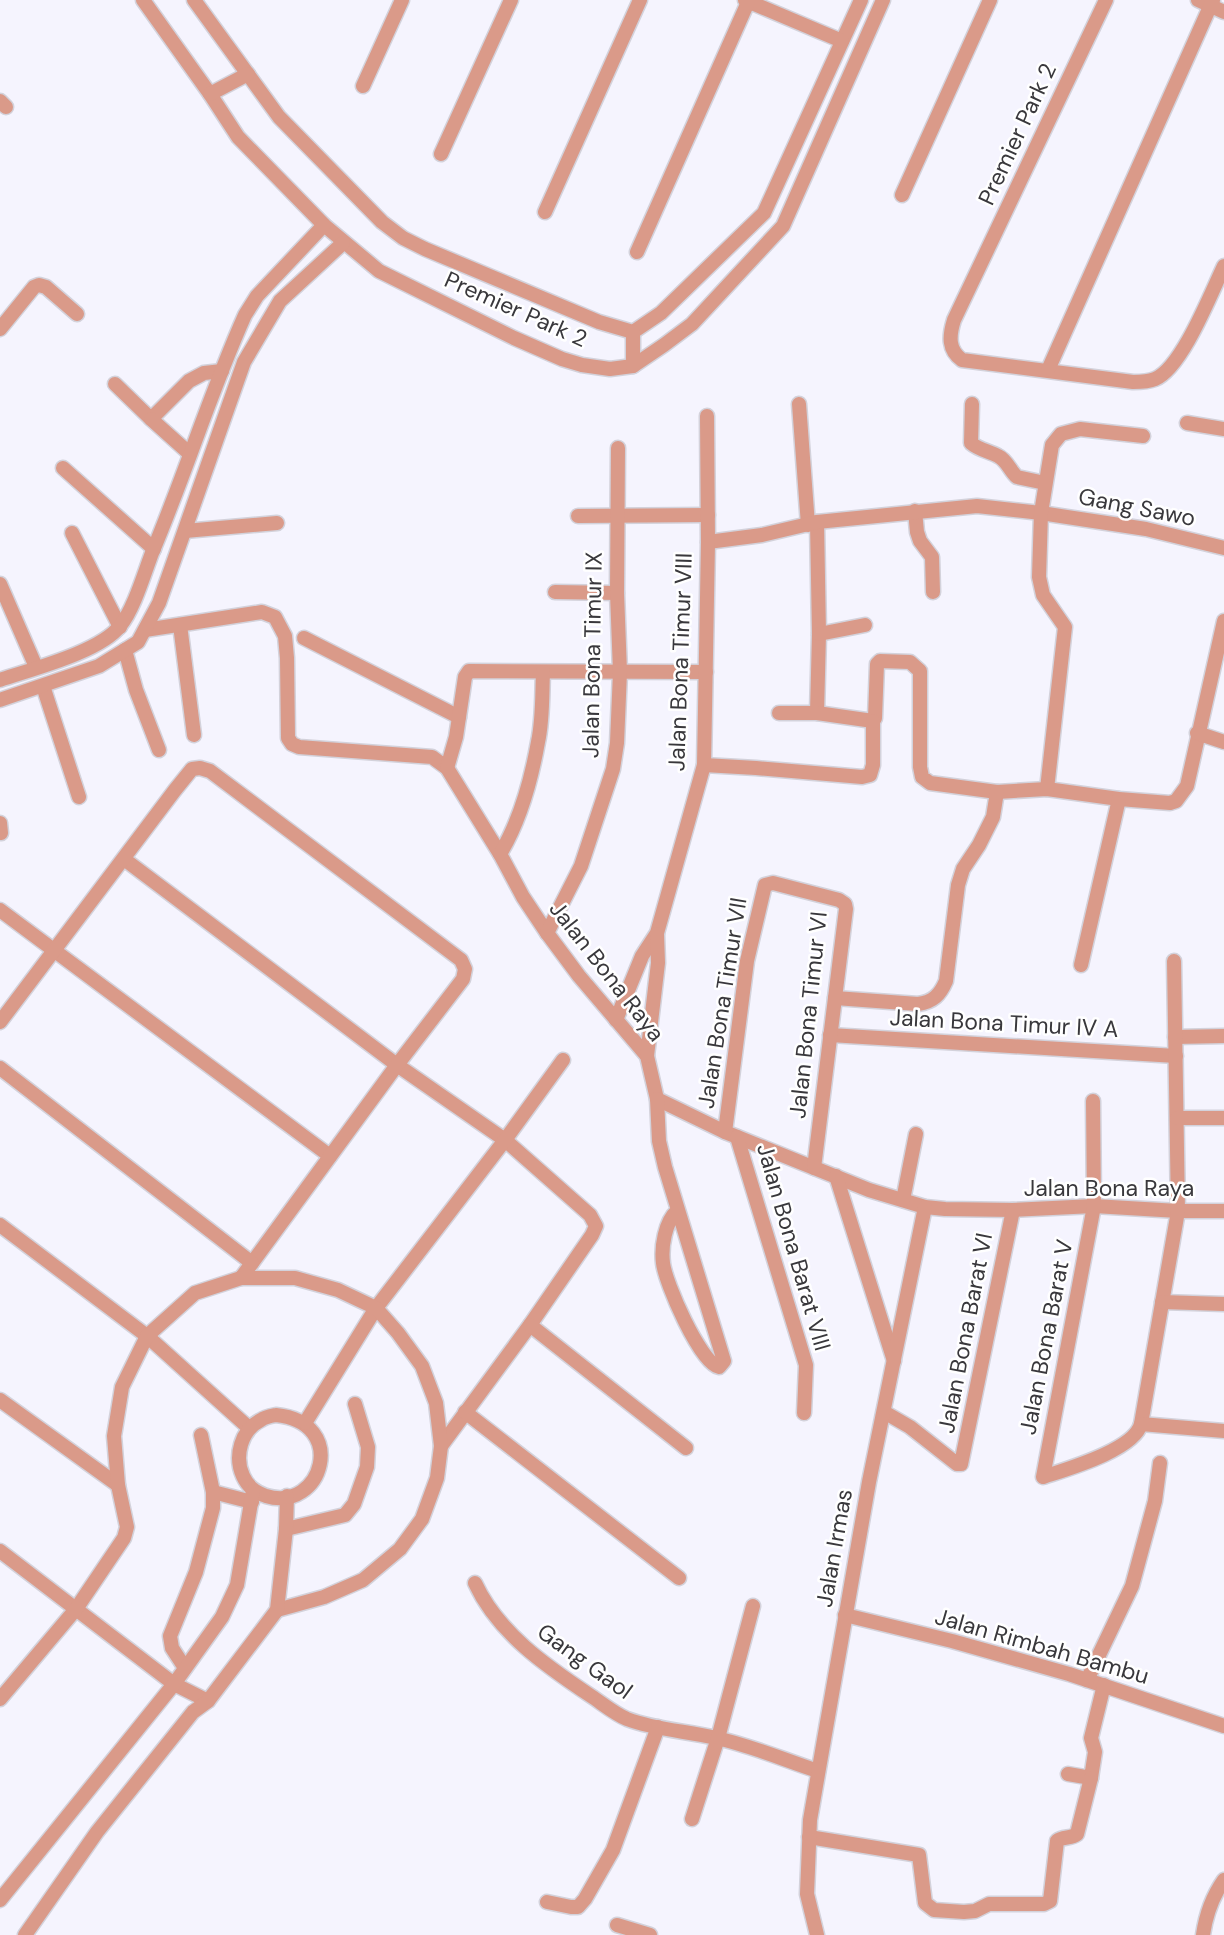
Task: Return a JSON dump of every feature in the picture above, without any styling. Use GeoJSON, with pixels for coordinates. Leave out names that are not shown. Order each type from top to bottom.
{"type":"FeatureCollection","features":[{"type":"Feature","properties":{"kind":"street","name":"Premier Park 2"},"geometry":{"type":"LineString","coordinates":[[143,0],[211,94],[238,137],[324,225],[379,271],[562,359],[610,369],[633,366]]}},
{"type":"Feature","properties":{"kind":"street","name":"Premier Park 2"},"geometry":{"type":"LineString","coordinates":[[194,0],[279,117],[382,222],[403,238],[599,322],[632,332]]}},
{"type":"Feature","properties":{"kind":"street"},"geometry":{"type":"LineString","coordinates":[[363,86],[402,0]]}},
{"type":"Feature","properties":{"kind":"street"},"geometry":{"type":"LineString","coordinates":[[441,154],[511,0]]}},
{"type":"Feature","properties":{"kind":"street"},"geometry":{"type":"LineString","coordinates":[[545,212],[639,0]]}},
{"type":"Feature","properties":{"kind":"street"},"geometry":{"type":"LineString","coordinates":[[633,366],[632,332],[661,313],[764,213],[861,0]]}},
{"type":"Feature","properties":{"kind":"street"},"geometry":{"type":"LineString","coordinates":[[633,366],[692,324],[783,226],[883,0]]}},
{"type":"Feature","properties":{"kind":"street"},"geometry":{"type":"LineString","coordinates":[[902,195],[990,0]]}},
{"type":"Feature","properties":{"kind":"street","name":"Premier Park 2"},"geometry":{"type":"LineString","coordinates":[[1106,0],[965,295],[951,331],[954,354],[962,360],[1133,382],[1157,379],[1169,370],[1183,349],[1224,265]]}},
{"type":"Feature","properties":{"kind":"street"},"geometry":{"type":"LineString","coordinates":[[636,252],[748,1],[842,41]]}},
{"type":"Feature","properties":{"kind":"street"},"geometry":{"type":"LineString","coordinates":[[1048,370],[1211,5]]}},
{"type":"Feature","properties":{"kind":"street"},"geometry":{"type":"LineString","coordinates":[[211,94],[248,74]]}},
{"type":"Feature","properties":{"kind":"street"},"geometry":{"type":"LineString","coordinates":[[324,225],[257,296],[245,315],[190,454],[170,513],[120,627],[102,642],[0,680],[1,700],[99,666],[138,642],[159,603],[244,362],[280,301],[343,243]]}},
{"type":"Feature","properties":{"kind":"street"},"geometry":{"type":"LineString","coordinates":[[0,329],[39,285],[46,287],[77,314]]}},
{"type":"Feature","properties":{"kind":"street"},"geometry":{"type":"LineString","coordinates":[[151,419],[190,381],[204,373],[222,371]]}},
{"type":"Feature","properties":{"kind":"street"},"geometry":{"type":"LineString","coordinates":[[115,384],[190,454]]}},
{"type":"Feature","properties":{"kind":"street"},"geometry":{"type":"LineString","coordinates":[[799,404],[813,523],[819,634],[817,713]]}},
{"type":"Feature","properties":{"kind":"street"},"geometry":{"type":"LineString","coordinates":[[972,404],[971,443],[998,456],[1017,477],[1045,484]]}},
{"type":"Feature","properties":{"kind":"street","name":"Jalan Bona Timur VIII"},"geometry":{"type":"LineString","coordinates":[[616,1020],[642,956],[657,933],[704,765],[707,416]]}},
{"type":"Feature","properties":{"kind":"street"},"geometry":{"type":"LineString","coordinates":[[1187,423],[1224,429]]}},
{"type":"Feature","properties":{"kind":"street"},"geometry":{"type":"LineString","coordinates":[[1047,789],[1065,627],[1043,595],[1039,577],[1041,513],[1052,445],[1061,434],[1080,429],[1143,436]]}},
{"type":"Feature","properties":{"kind":"street","name":"Jalan Bona Timur IX"},"geometry":{"type":"LineString","coordinates":[[547,933],[581,866],[613,769],[617,743],[620,671],[617,593],[618,448]]}},
{"type":"Feature","properties":{"kind":"street"},"geometry":{"type":"LineString","coordinates":[[63,468],[154,549]]}},
{"type":"Feature","properties":{"kind":"street","name":"Gang Sawo"},"geometry":{"type":"LineString","coordinates":[[708,542],[762,535],[813,523],[977,506],[1146,529],[1224,548]]}},
{"type":"Feature","properties":{"kind":"street"},"geometry":{"type":"LineString","coordinates":[[915,511],[920,541],[932,557],[933,592]]}},
{"type":"Feature","properties":{"kind":"street"},"geometry":{"type":"LineString","coordinates":[[170,513],[187,525],[277,523]]}},
{"type":"Feature","properties":{"kind":"street"},"geometry":{"type":"LineString","coordinates":[[578,516],[708,515]]}},
{"type":"Feature","properties":{"kind":"street"},"geometry":{"type":"LineString","coordinates":[[72,533],[120,627]]}},
{"type":"Feature","properties":{"kind":"street"},"geometry":{"type":"LineString","coordinates":[[0,584],[36,667]]}},
{"type":"Feature","properties":{"kind":"street"},"geometry":{"type":"LineString","coordinates":[[555,592],[617,593]]}},
{"type":"Feature","properties":{"kind":"street"},"geometry":{"type":"LineString","coordinates":[[145,630],[262,612],[275,617],[285,636],[288,738],[292,744],[299,747],[432,757],[447,768],[456,737],[465,677],[469,671],[706,672]]}},
{"type":"Feature","properties":{"kind":"street"},"geometry":{"type":"LineString","coordinates":[[704,765],[862,777],[870,775],[873,765],[877,664],[880,661],[910,662],[920,671],[920,767],[922,777],[930,783],[997,792],[1047,789],[1170,803],[1176,801],[1186,786],[1224,621]]}},
{"type":"Feature","properties":{"kind":"street"},"geometry":{"type":"LineString","coordinates":[[180,625],[194,735]]}},
{"type":"Feature","properties":{"kind":"street"},"geometry":{"type":"LineString","coordinates":[[819,634],[866,625]]}},
{"type":"Feature","properties":{"kind":"street"},"geometry":{"type":"LineString","coordinates":[[304,638],[459,717]]}},
{"type":"Feature","properties":{"kind":"street"},"geometry":{"type":"LineString","coordinates":[[125,650],[136,690],[159,750]]}},
{"type":"Feature","properties":{"kind":"street"},"geometry":{"type":"LineString","coordinates":[[500,855],[513,833],[539,740],[544,672]]}},
{"type":"Feature","properties":{"kind":"street"},"geometry":{"type":"LineString","coordinates":[[43,686],[79,797]]}},
{"type":"Feature","properties":{"kind":"street"},"geometry":{"type":"LineString","coordinates":[[779,713],[817,713],[873,721]]}},
{"type":"Feature","properties":{"kind":"street"},"geometry":{"type":"LineString","coordinates":[[1197,733],[1224,742]]}},
{"type":"Feature","properties":{"kind":"street","name":"Jalan Bona Raya"},"geometry":{"type":"LineString","coordinates":[[447,768],[547,933],[579,976],[647,1056],[657,1099],[731,1134],[836,1177],[925,1207],[1013,1210],[1094,1206],[1224,1211]]}},
{"type":"Feature","properties":{"kind":"street"},"geometry":{"type":"LineString","coordinates":[[0,1023],[192,769],[209,771],[461,960],[465,969],[463,979],[241,1278]]}},
{"type":"Feature","properties":{"kind":"street"},"geometry":{"type":"LineString","coordinates":[[835,998],[927,1003],[942,991],[946,981],[958,885],[963,869],[993,817],[997,792]]}},
{"type":"Feature","properties":{"kind":"street"},"geometry":{"type":"LineString","coordinates":[[1081,965],[1119,799]]}},
{"type":"Feature","properties":{"kind":"street"},"geometry":{"type":"LineString","coordinates":[[124,859],[397,1065],[505,1140],[590,1215],[596,1226],[530,1325],[441,1446]]}},
{"type":"Feature","properties":{"kind":"street","name":"Jalan Bona Timur VI"},"geometry":{"type":"LineString","coordinates":[[769,883],[839,900],[846,909],[814,1168]]}},
{"type":"Feature","properties":{"kind":"street","name":"Jalan Bona Timur VII"},"geometry":{"type":"LineString","coordinates":[[731,1134],[747,961],[765,885],[769,883]]}},
{"type":"Feature","properties":{"kind":"street"},"geometry":{"type":"LineString","coordinates":[[0,910],[330,1156]]}},
{"type":"Feature","properties":{"kind":"street"},"geometry":{"type":"LineString","coordinates":[[647,1056],[658,963],[657,933]]}},
{"type":"Feature","properties":{"kind":"street"},"geometry":{"type":"LineString","coordinates":[[1174,961],[1178,1211],[1141,1424],[1224,1431]]}},
{"type":"Feature","properties":{"kind":"street","name":"Jalan Bona Timur IV A"},"geometry":{"type":"LineString","coordinates":[[830,1035],[1176,1056]]}},
{"type":"Feature","properties":{"kind":"street"},"geometry":{"type":"LineString","coordinates":[[1175,1037],[1224,1036]]}},
{"type":"Feature","properties":{"kind":"street"},"geometry":{"type":"LineString","coordinates":[[305,1423],[376,1308],[563,1060]]}},
{"type":"Feature","properties":{"kind":"street"},"geometry":{"type":"LineString","coordinates":[[0,1068],[253,1262]]}},
{"type":"Feature","properties":{"kind":"street"},"geometry":{"type":"LineString","coordinates":[[657,1099],[659,1141],[677,1210],[724,1361],[719,1367],[710,1363],[696,1343],[667,1281],[663,1262],[664,1242],[671,1216],[677,1210]]}},
{"type":"Feature","properties":{"kind":"street","name":"Jalan Bona Barat V"},"geometry":{"type":"LineString","coordinates":[[1093,1101],[1094,1206],[1043,1477],[1116,1449],[1136,1435],[1141,1424]]}},
{"type":"Feature","properties":{"kind":"street"},"geometry":{"type":"LineString","coordinates":[[1177,1118],[1224,1118]]}},
{"type":"Feature","properties":{"kind":"street","name":"Jalan Bona Barat VIII"},"geometry":{"type":"LineString","coordinates":[[731,1134],[806,1364],[804,1413]]}},
{"type":"Feature","properties":{"kind":"street"},"geometry":{"type":"LineString","coordinates":[[904,1200],[916,1134]]}},
{"type":"Feature","properties":{"kind":"street","name":"Jalan Irmas"},"geometry":{"type":"LineString","coordinates":[[817,1935],[807,1894],[810,1820],[845,1615],[894,1362],[836,1177]]}},
{"type":"Feature","properties":{"kind":"street"},"geometry":{"type":"LineString","coordinates":[[894,1362],[925,1207]]}},
{"type":"Feature","properties":{"kind":"street","name":"Jalan Bona Barat VI"},"geometry":{"type":"LineString","coordinates":[[884,1412],[910,1427],[960,1465],[1013,1210]]}},
{"type":"Feature","properties":{"kind":"street"},"geometry":{"type":"LineString","coordinates":[[0,1225],[147,1336],[249,1428]]}},
{"type":"Feature","properties":{"kind":"street"},"geometry":{"type":"LineString","coordinates":[[0,1699],[76,1609],[124,1538],[127,1527],[118,1485],[114,1436],[122,1387],[147,1336],[195,1293],[241,1278],[295,1278],[338,1290],[376,1308],[422,1366],[436,1403],[441,1446],[437,1478],[422,1519],[400,1549],[363,1580],[324,1597],[276,1610]]}},
{"type":"Feature","properties":{"kind":"street"},"geometry":{"type":"LineString","coordinates":[[1162,1302],[1224,1304]]}},
{"type":"Feature","properties":{"kind":"street"},"geometry":{"type":"LineString","coordinates":[[530,1325],[687,1448]]}},
{"type":"Feature","properties":{"kind":"street"},"geometry":{"type":"LineString","coordinates":[[0,1400],[118,1485]]}},
{"type":"Feature","properties":{"kind":"street"},"geometry":{"type":"LineString","coordinates":[[286,1529],[345,1515],[354,1504],[367,1467],[368,1447],[355,1404]]}},
{"type":"Feature","properties":{"kind":"street"},"geometry":{"type":"LineString","coordinates":[[465,1412],[679,1578]]}},
{"type":"Feature","properties":{"kind":"street"},"geometry":{"type":"LineString","coordinates":[[0,1900],[174,1684],[222,1617],[237,1585],[252,1496],[238,1460],[241,1443],[249,1428],[262,1419],[276,1415],[291,1416],[305,1423],[316,1436],[321,1451],[320,1468],[312,1482],[300,1493],[274,1498],[252,1496],[213,1492]]}},
{"type":"Feature","properties":{"kind":"street"},"geometry":{"type":"LineString","coordinates":[[185,1668],[172,1648],[170,1636],[196,1573],[213,1508],[213,1492],[201,1435]]}},
{"type":"Feature","properties":{"kind":"street"},"geometry":{"type":"LineString","coordinates":[[1087,1680],[1132,1586],[1155,1501],[1160,1463]]}},
{"type":"Feature","properties":{"kind":"street"},"geometry":{"type":"LineString","coordinates":[[25,1935],[106,1821],[193,1712],[208,1701],[276,1610],[286,1529],[287,1496]]}},
{"type":"Feature","properties":{"kind":"street"},"geometry":{"type":"LineString","coordinates":[[0,1551],[174,1684],[208,1701]]}},
{"type":"Feature","properties":{"kind":"street","name":"Gang Gaol"},"geometry":{"type":"LineString","coordinates":[[475,1583],[496,1619],[528,1651],[571,1683],[626,1718],[718,1738],[818,1771]]}},
{"type":"Feature","properties":{"kind":"street"},"geometry":{"type":"LineString","coordinates":[[692,1819],[718,1738],[753,1606]]}},
{"type":"Feature","properties":{"kind":"street","name":"Jalan Rimbah Bambu"},"geometry":{"type":"LineString","coordinates":[[845,1615],[965,1645],[1087,1680],[1224,1726]]}},
{"type":"Feature","properties":{"kind":"street"},"geometry":{"type":"LineString","coordinates":[[809,1837],[919,1855],[925,1903],[934,1910],[975,1911],[989,1904],[1044,1904],[1050,1901],[1057,1841],[1077,1835],[1091,1778],[1095,1752],[1091,1738],[1104,1685]]}},
{"type":"Feature","properties":{"kind":"street"},"geometry":{"type":"LineString","coordinates":[[547,1902],[578,1907],[585,1899],[613,1850],[658,1727]]}},
{"type":"Feature","properties":{"kind":"street"},"geometry":{"type":"LineString","coordinates":[[1068,1774],[1091,1778]]}},
{"type":"Feature","properties":{"kind":"street"},"geometry":{"type":"LineString","coordinates":[[1203,1935],[1205,1919],[1218,1900],[1224,1880]]}},
{"type":"Feature","properties":{"kind":"street"},"geometry":{"type":"LineString","coordinates":[[617,1925],[650,1935]]}}]}
